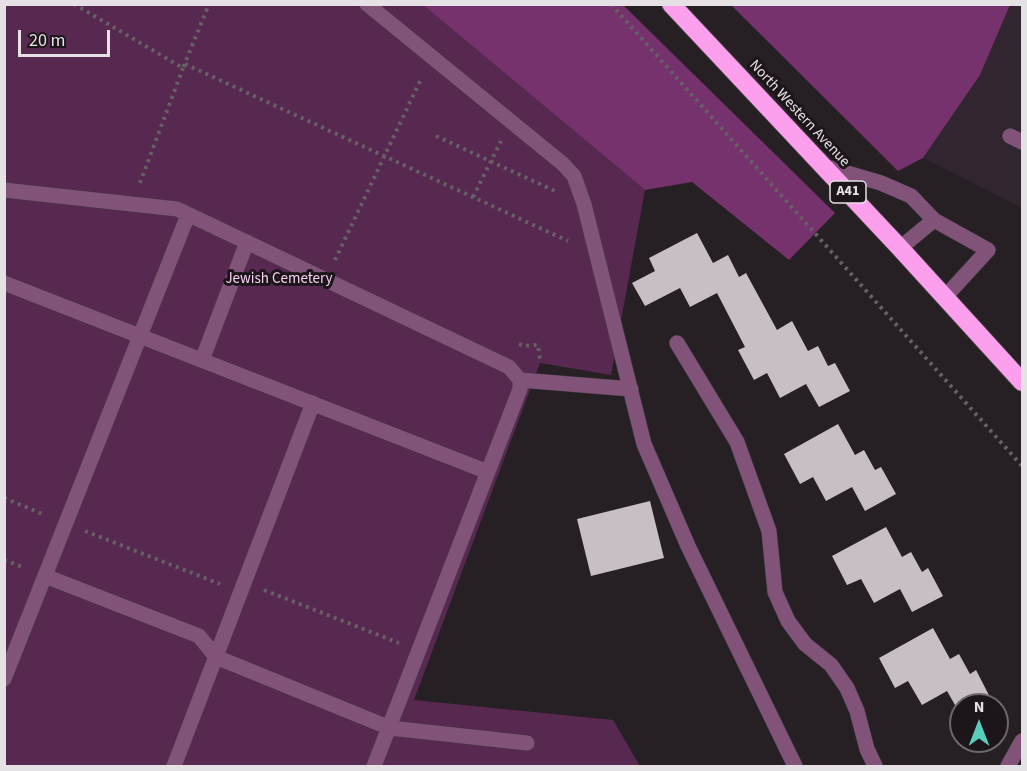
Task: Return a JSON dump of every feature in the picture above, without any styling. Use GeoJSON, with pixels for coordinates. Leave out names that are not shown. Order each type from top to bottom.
{"type":"FeatureCollection","features":[{"type":"Feature","properties":{"kind":"highway","name":"North Western Avenue"},"geometry":{"type":"LineString","coordinates":[[671,4],[1023,382]]}},
{"type":"Feature","properties":{"kind":"street"},"geometry":{"type":"LineString","coordinates":[[367,4],[563,164],[574,176],[584,204],[644,444],[688,546],[795,766]]}},
{"type":"Feature","properties":{"kind":"street"},"geometry":{"type":"LineString","coordinates":[[823,166],[881,183],[911,196],[934,220],[988,250],[945,297]]}},
{"type":"Feature","properties":{"kind":"street"},"geometry":{"type":"LineString","coordinates":[[4,190],[177,209],[509,367],[520,380],[520,389],[374,766]]}},
{"type":"Feature","properties":{"kind":"street"},"geometry":{"type":"LineString","coordinates":[[4,679],[189,215]]}},
{"type":"Feature","properties":{"kind":"street"},"geometry":{"type":"LineString","coordinates":[[900,248],[934,220]]}},
{"type":"Feature","properties":{"kind":"street"},"geometry":{"type":"LineString","coordinates":[[202,360],[247,242]]}},
{"type":"Feature","properties":{"kind":"street"},"geometry":{"type":"LineString","coordinates":[[4,283],[488,472]]}},
{"type":"Feature","properties":{"kind":"street"},"geometry":{"type":"LineString","coordinates":[[677,343],[737,442],[769,531],[775,592],[788,621],[806,644],[831,665],[846,688],[857,711],[867,749],[875,766]]}},
{"type":"Feature","properties":{"kind":"street"},"geometry":{"type":"LineString","coordinates":[[520,380],[631,389]]}},
{"type":"Feature","properties":{"kind":"street"},"geometry":{"type":"LineString","coordinates":[[174,766],[313,403]]}},
{"type":"Feature","properties":{"kind":"street"},"geometry":{"type":"LineString","coordinates":[[45,576],[199,636],[216,657],[390,728],[527,743]]}},
{"type":"Feature","properties":{"kind":"street"},"geometry":{"type":"LineString","coordinates":[[1008,766],[1023,741]]}},
{"type":"Feature","properties":{"kind":"path"},"geometry":{"type":"LineString","coordinates":[[74,4],[184,66],[596,254]]}},
{"type":"Feature","properties":{"kind":"path"},"geometry":{"type":"LineString","coordinates":[[132,204],[209,4]]}},
{"type":"Feature","properties":{"kind":"path"},"geometry":{"type":"LineString","coordinates":[[611,4],[1023,466]]}},
{"type":"Feature","properties":{"kind":"path"},"geometry":{"type":"LineString","coordinates":[[328,281],[335,258],[431,58]]}},
{"type":"Feature","properties":{"kind":"path"},"geometry":{"type":"LineString","coordinates":[[473,197],[511,122]]}},
{"type":"Feature","properties":{"kind":"path"},"geometry":{"type":"LineString","coordinates":[[435,136],[584,204]]}},
{"type":"Feature","properties":{"kind":"path"},"geometry":{"type":"LineString","coordinates":[[4,498],[66,524],[420,651]]}},
{"type":"Feature","properties":{"kind":"shaded area"},"geometry":{"type":"Polygon","coordinates":[[[423,5],[623,5],[835,213],[789,260],[692,182],[645,190],[423,5]]]}},
{"type":"Feature","properties":{"kind":"shaded area"},"geometry":{"type":"Polygon","coordinates":[[[731,5],[1010,5],[980,75],[923,158],[898,171],[731,5]]]}},
{"type":"Feature","properties":{"kind":"shaded area"},"geometry":{"type":"Polygon","coordinates":[[[1010,5],[1022,5],[1022,208],[923,158],[980,75],[1010,5]]]}},
{"type":"Feature","properties":{"kind":"green space","name":"Jewish Cemetery"},"geometry":{"type":"Polygon","coordinates":[[[4,5],[423,5],[645,190],[611,375],[540,363],[414,700],[613,720],[640,766],[5,766],[4,5]]]}},
{"type":"Feature","properties":{"kind":"building"},"geometry":{"type":"Polygon","coordinates":[[[697,233],[713,263],[728,255],[739,277],[746,273],[777,330],[792,321],[808,351],[818,346],[828,366],[835,363],[850,391],[819,407],[806,384],[780,398],[767,373],[754,380],[738,350],[745,347],[717,293],[690,307],[680,288],[645,306],[632,283],[655,271],[649,258],[697,233]]]}},
{"type":"Feature","properties":{"kind":"building"},"geometry":{"type":"Polygon","coordinates":[[[838,424],[855,455],[864,450],[875,470],[881,467],[896,494],[865,511],[852,487],[826,501],[813,477],[800,484],[784,454],[838,424]]]}},
{"type":"Feature","properties":{"kind":"building"},"geometry":{"type":"Polygon","coordinates":[[[650,501],[664,558],[591,576],[577,519],[650,501]]]}},
{"type":"Feature","properties":{"kind":"building"},"geometry":{"type":"Polygon","coordinates":[[[886,527],[902,557],[911,552],[922,572],[928,568],[943,596],[912,612],[900,589],[874,603],[861,579],[847,585],[832,556],[886,527]]]}},
{"type":"Feature","properties":{"kind":"building"},"geometry":{"type":"Polygon","coordinates":[[[933,628],[950,659],[959,654],[970,674],[976,670],[988,693],[949,694],[947,691],[922,705],[908,681],[895,688],[879,658],[933,628]]]}}]}
